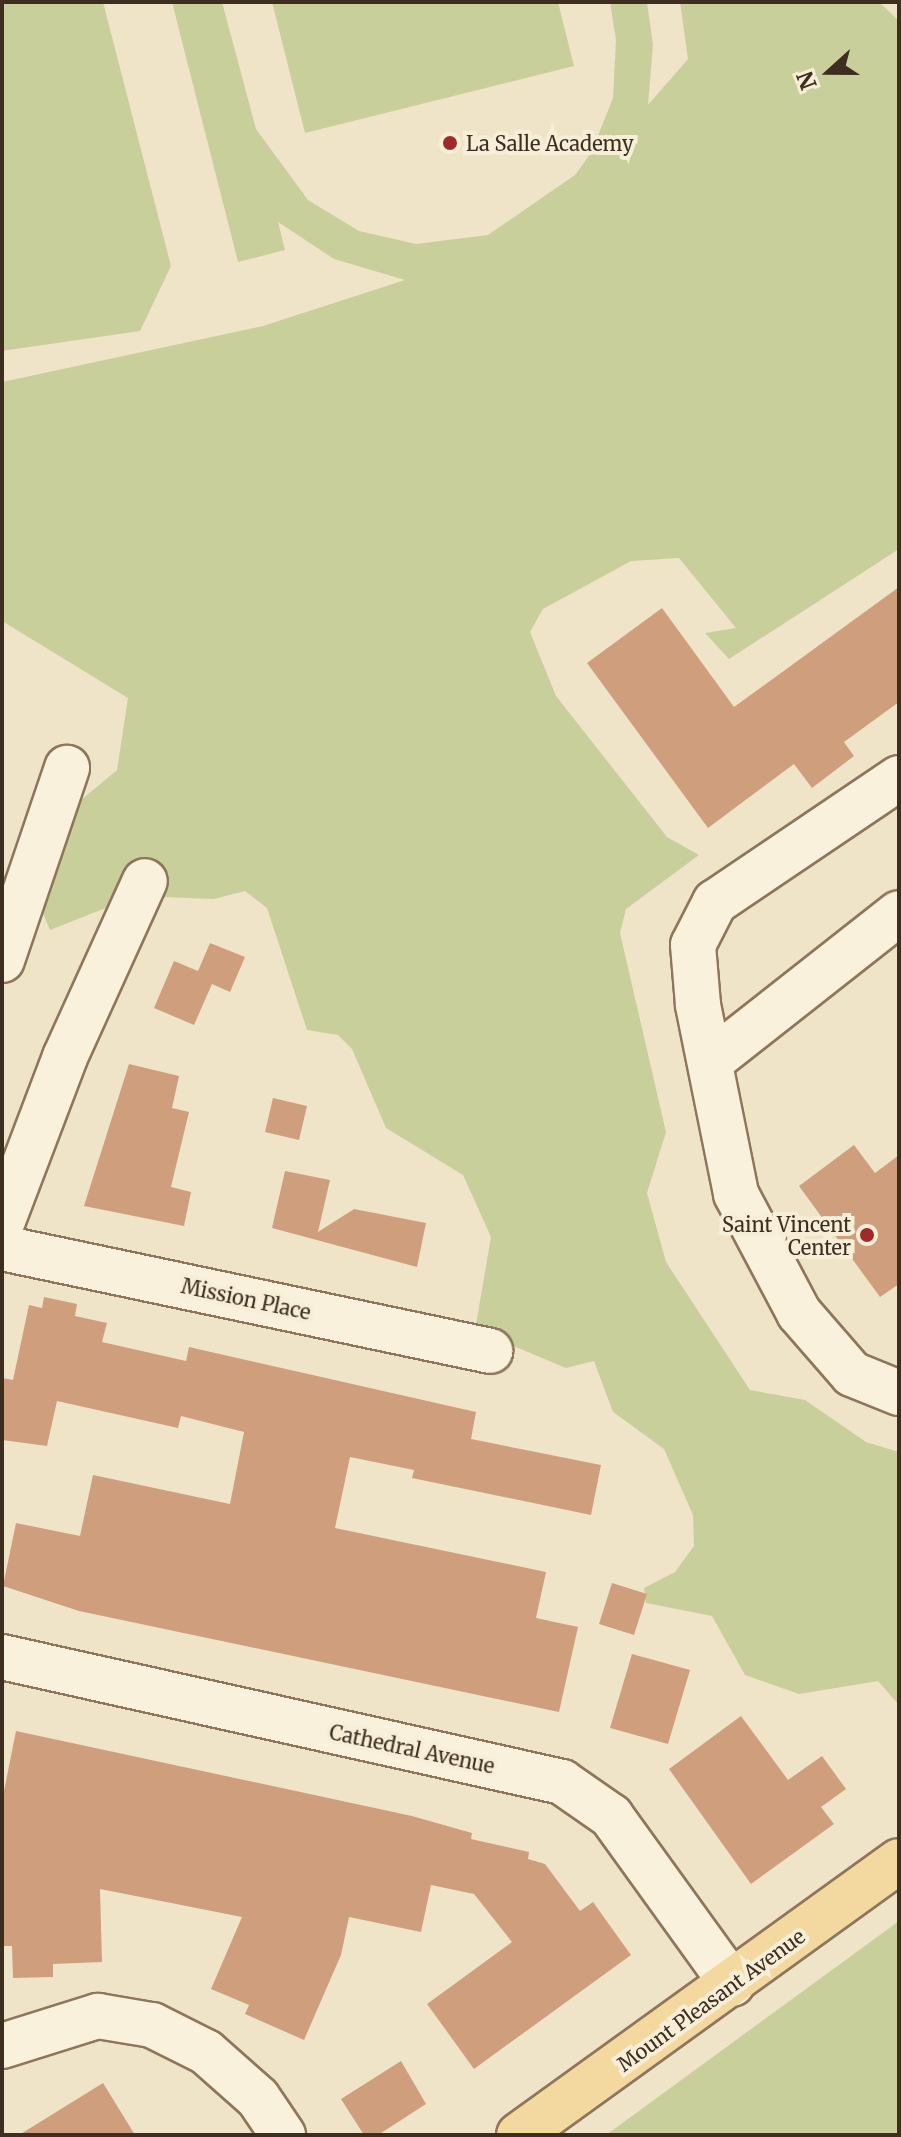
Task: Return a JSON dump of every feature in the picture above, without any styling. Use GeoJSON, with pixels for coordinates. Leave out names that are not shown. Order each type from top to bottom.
{"type":"FeatureCollection","features":[{"type":"Feature","properties":{"kind":"main road","name":"Mount Pleasant Avenue"},"geometry":{"type":"LineString","coordinates":[[519,2135],[899,1861]]}},
{"type":"Feature","properties":{"kind":"street"},"geometry":{"type":"LineString","coordinates":[[2,960],[13,880],[67,768]]}},
{"type":"Feature","properties":{"kind":"street"},"geometry":{"type":"LineString","coordinates":[[899,778],[715,902],[693,945],[736,1194],[799,1313],[852,1374],[899,1393]]}},
{"type":"Feature","properties":{"kind":"street"},"geometry":{"type":"LineString","coordinates":[[2,1223],[65,1057],[145,881]]}},
{"type":"Feature","properties":{"kind":"street"},"geometry":{"type":"LineString","coordinates":[[711,1061],[899,913]]}},
{"type":"Feature","properties":{"kind":"street","name":"Mission Place"},"geometry":{"type":"LineString","coordinates":[[2,1248],[490,1351]]}},
{"type":"Feature","properties":{"kind":"street","name":"Cathedral Avenue"},"geometry":{"type":"LineString","coordinates":[[2,1657],[562,1782],[611,1816],[732,1984]]}},
{"type":"Feature","properties":{"kind":"street"},"geometry":{"type":"LineString","coordinates":[[2,2046],[98,2016],[152,2025],[206,2052],[258,2098],[283,2135]]}},
{"type":"Feature","properties":{"kind":"green space"},"geometry":{"type":"Polygon","coordinates":[[[2,2],[103,2],[171,266],[140,331],[2,351],[2,2]]]}},
{"type":"Feature","properties":{"kind":"green space"},"geometry":{"type":"Polygon","coordinates":[[[172,2],[222,2],[256,129],[308,200],[359,231],[416,244],[488,235],[575,175],[591,153],[613,98],[616,40],[610,2],[647,2],[653,45],[648,105],[688,59],[680,2],[879,2],[899,21],[899,549],[729,659],[705,633],[736,628],[679,558],[631,561],[543,609],[530,632],[556,696],[667,837],[699,855],[626,909],[620,933],[666,1132],[647,1193],[666,1262],[750,1390],[805,1400],[866,1442],[899,1452],[899,1705],[878,1681],[799,1694],[745,1675],[712,1616],[646,1603],[644,1588],[675,1572],[694,1546],[693,1515],[664,1449],[613,1412],[594,1361],[566,1368],[475,1330],[491,1237],[463,1175],[386,1128],[352,1049],[338,1035],[307,1030],[267,908],[245,891],[214,899],[136,896],[50,930],[39,904],[62,816],[117,770],[128,698],[2,621],[2,382],[263,326],[405,280],[334,259],[278,222],[285,250],[238,262],[172,2]]]}},
{"type":"Feature","properties":{"kind":"green space"},"geometry":{"type":"Polygon","coordinates":[[[272,2],[558,2],[574,66],[305,133],[272,2]]]}},
{"type":"Feature","properties":{"kind":"green space"},"geometry":{"type":"Polygon","coordinates":[[[899,1921],[899,2135],[606,2135],[899,1921]]]}},
{"type":"Feature","properties":{"kind":"building"},"geometry":{"type":"Polygon","coordinates":[[[899,587],[899,702],[844,742],[854,756],[812,788],[794,764],[708,828],[587,663],[662,608],[734,707],[899,587]]]}},
{"type":"Feature","properties":{"kind":"building"},"geometry":{"type":"Polygon","coordinates":[[[210,943],[245,957],[230,992],[212,984],[194,1025],[154,1008],[174,961],[198,971],[210,943]]]}},
{"type":"Feature","properties":{"kind":"building"},"geometry":{"type":"Polygon","coordinates":[[[129,1064],[179,1076],[172,1108],[189,1112],[171,1187],[191,1192],[184,1226],[84,1206],[129,1064]]]}},
{"type":"Feature","properties":{"kind":"building"},"geometry":{"type":"Polygon","coordinates":[[[273,1098],[307,1106],[299,1140],[265,1132],[273,1098]]]}},
{"type":"Feature","properties":{"kind":"building","name":"Saint Vincent Center"},"geometry":{"type":"Polygon","coordinates":[[[854,1145],[875,1173],[899,1155],[899,1284],[880,1297],[799,1186],[854,1145]]]}},
{"type":"Feature","properties":{"kind":"building"},"geometry":{"type":"Polygon","coordinates":[[[285,1171],[330,1180],[318,1232],[354,1209],[426,1223],[417,1267],[272,1228],[285,1171]]]}},
{"type":"Feature","properties":{"kind":"building"},"geometry":{"type":"Polygon","coordinates":[[[44,1297],[77,1304],[75,1316],[107,1323],[102,1342],[186,1361],[189,1347],[476,1412],[471,1439],[601,1465],[591,1515],[412,1478],[414,1470],[350,1457],[335,1528],[546,1572],[536,1618],[578,1627],[559,1712],[79,1611],[3,1586],[16,1523],[80,1536],[93,1475],[230,1504],[244,1432],[181,1416],[178,1428],[57,1401],[47,1446],[2,1440],[2,1378],[13,1380],[29,1305],[42,1308],[44,1297]]]}},
{"type":"Feature","properties":{"kind":"building"},"geometry":{"type":"Polygon","coordinates":[[[612,1583],[647,1594],[634,1635],[599,1624],[612,1583]]]}},
{"type":"Feature","properties":{"kind":"building"},"geometry":{"type":"Polygon","coordinates":[[[632,1654],[690,1670],[668,1744],[610,1728],[632,1654]]]}},
{"type":"Feature","properties":{"kind":"building"},"geometry":{"type":"Polygon","coordinates":[[[741,1716],[788,1780],[822,1756],[846,1789],[821,1807],[834,1824],[751,1884],[669,1769],[741,1716]]]}},
{"type":"Feature","properties":{"kind":"building"},"geometry":{"type":"Polygon","coordinates":[[[16,1731],[412,1816],[472,1833],[471,1839],[529,1852],[528,1859],[545,1864],[580,1911],[593,1902],[631,1955],[474,2069],[427,2004],[512,1942],[474,1894],[431,1885],[421,1932],[349,1917],[341,1955],[304,2040],[245,2014],[249,2005],[211,1989],[242,1917],[100,1889],[102,1962],[53,1964],[53,1977],[13,1978],[12,1946],[2,1946],[2,1801],[16,1731]]]}},
{"type":"Feature","properties":{"kind":"building"},"geometry":{"type":"Polygon","coordinates":[[[401,2061],[426,2104],[378,2135],[364,2135],[341,2099],[401,2061]]]}},
{"type":"Feature","properties":{"kind":"building"},"geometry":{"type":"Polygon","coordinates":[[[103,2083],[135,2135],[19,2135],[103,2083]]]}},
{"type":"Feature","properties":{"kind":"place","name":"La Salle Academy"},"geometry":{"type":"Point","coordinates":[450,143]}},
{"type":"Feature","properties":{"kind":"place","name":"Saint Vincent Center"},"geometry":{"type":"Point","coordinates":[867,1235]}}]}
